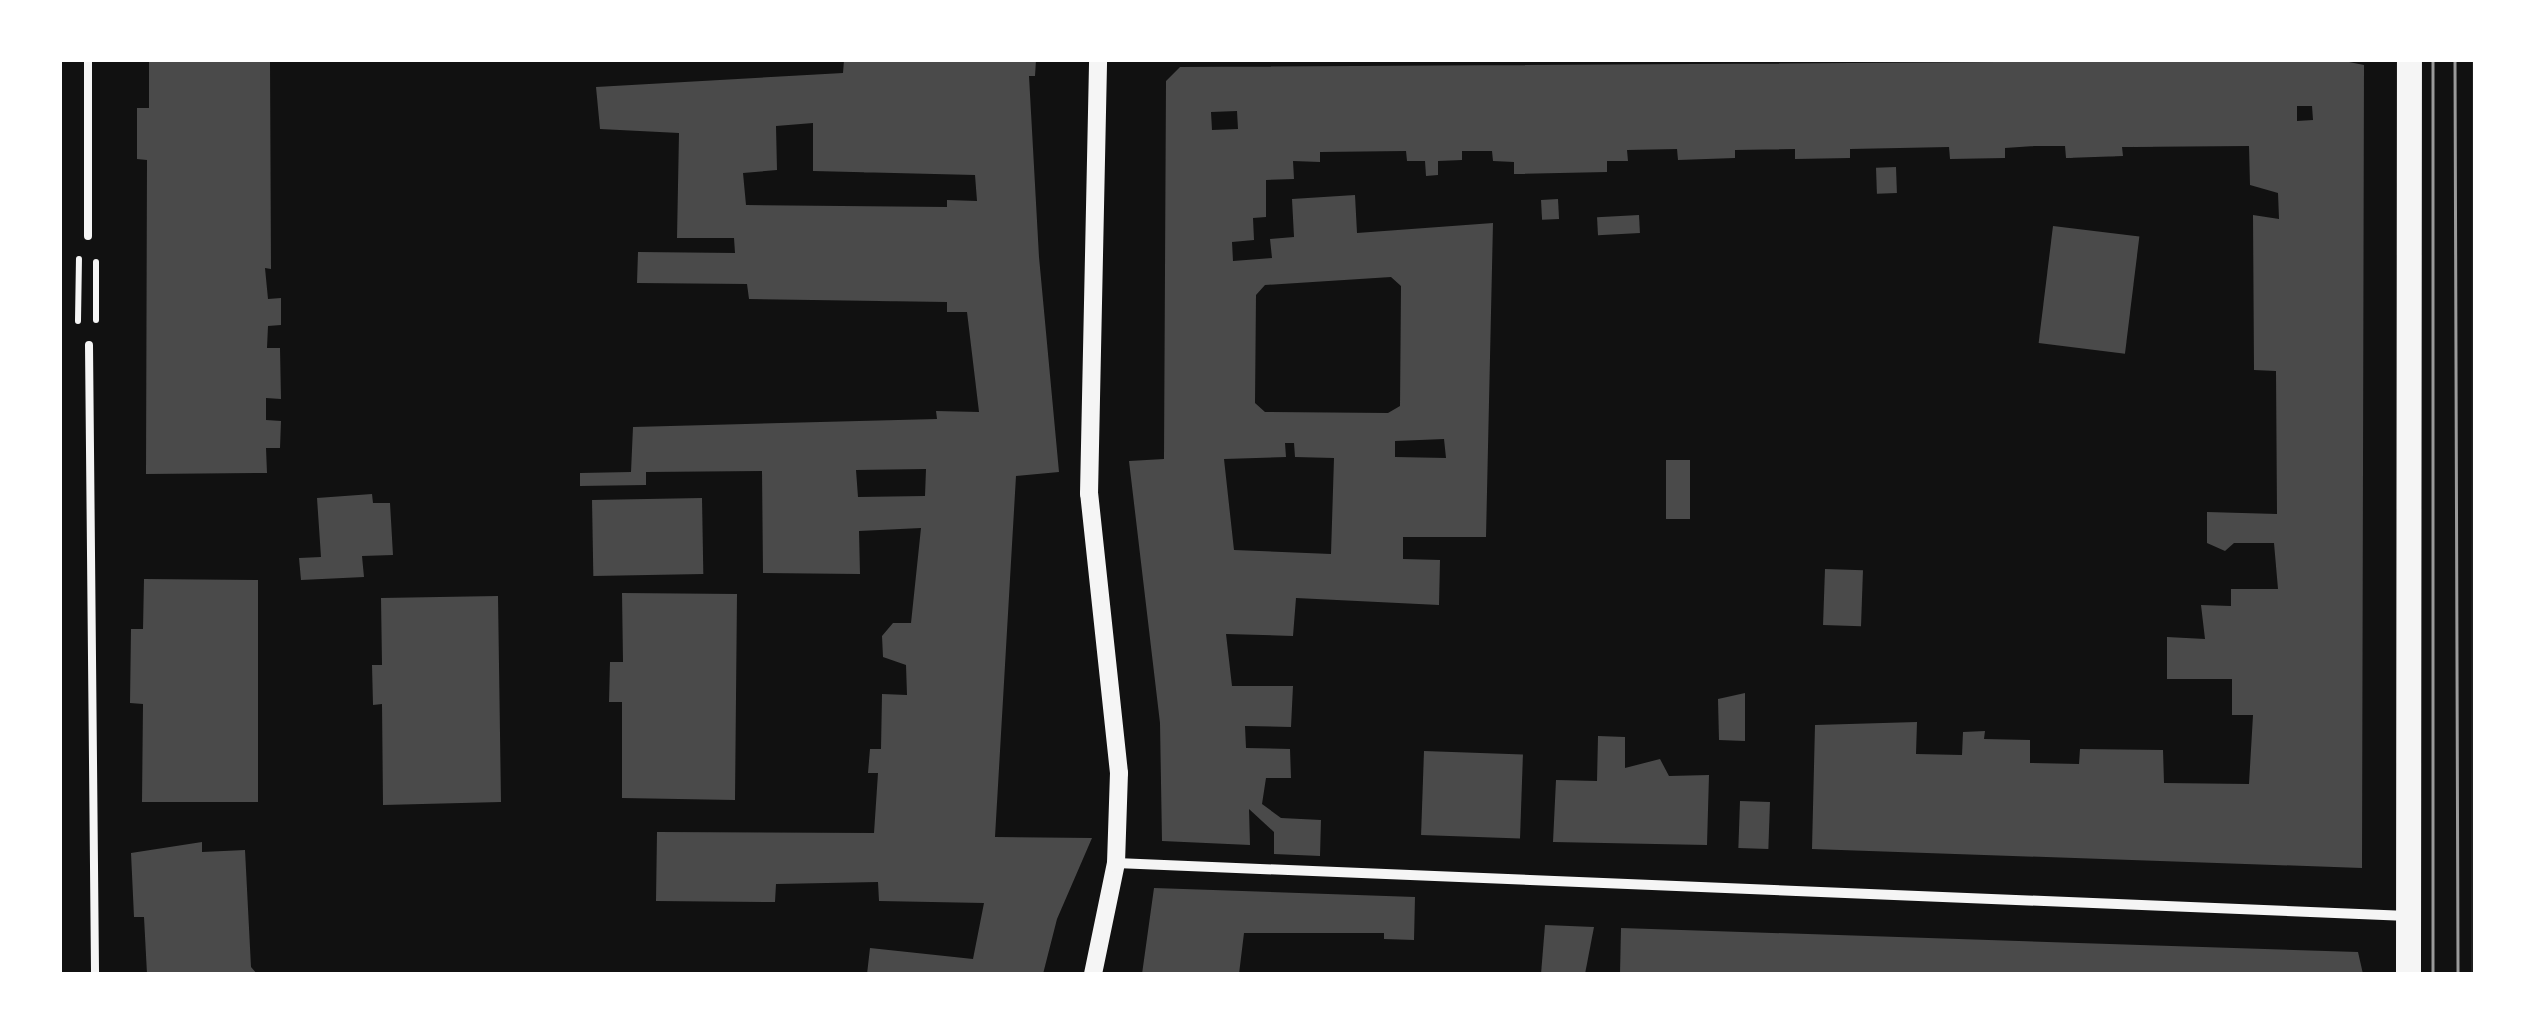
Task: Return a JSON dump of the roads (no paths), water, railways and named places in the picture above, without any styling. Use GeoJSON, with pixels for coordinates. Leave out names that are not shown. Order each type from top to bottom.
{"type":"FeatureCollection","features":[{"type":"Feature","properties":{"kind":"main road"},"geometry":{"type":"LineString","coordinates":[[2408,974],[2410,60]]}},
{"type":"Feature","properties":{"kind":"street"},"geometry":{"type":"LineString","coordinates":[[1093,974],[1116,863],[1119,774],[1089,494],[1098,60]]}},
{"type":"Feature","properties":{"kind":"street"},"geometry":{"type":"LineString","coordinates":[[1116,863],[2408,916]]}},
{"type":"Feature","properties":{"kind":"lane"},"geometry":{"type":"LineString","coordinates":[[88,60],[88,236]]}},
{"type":"Feature","properties":{"kind":"lane"},"geometry":{"type":"LineString","coordinates":[[88,345],[95,974]]}},
{"type":"Feature","properties":{"kind":"tram line"},"geometry":{"type":"LineString","coordinates":[[2433,60],[2433,974]]}},
{"type":"Feature","properties":{"kind":"tram line"},"geometry":{"type":"LineString","coordinates":[[2455,60],[2458,974]]}}]}
